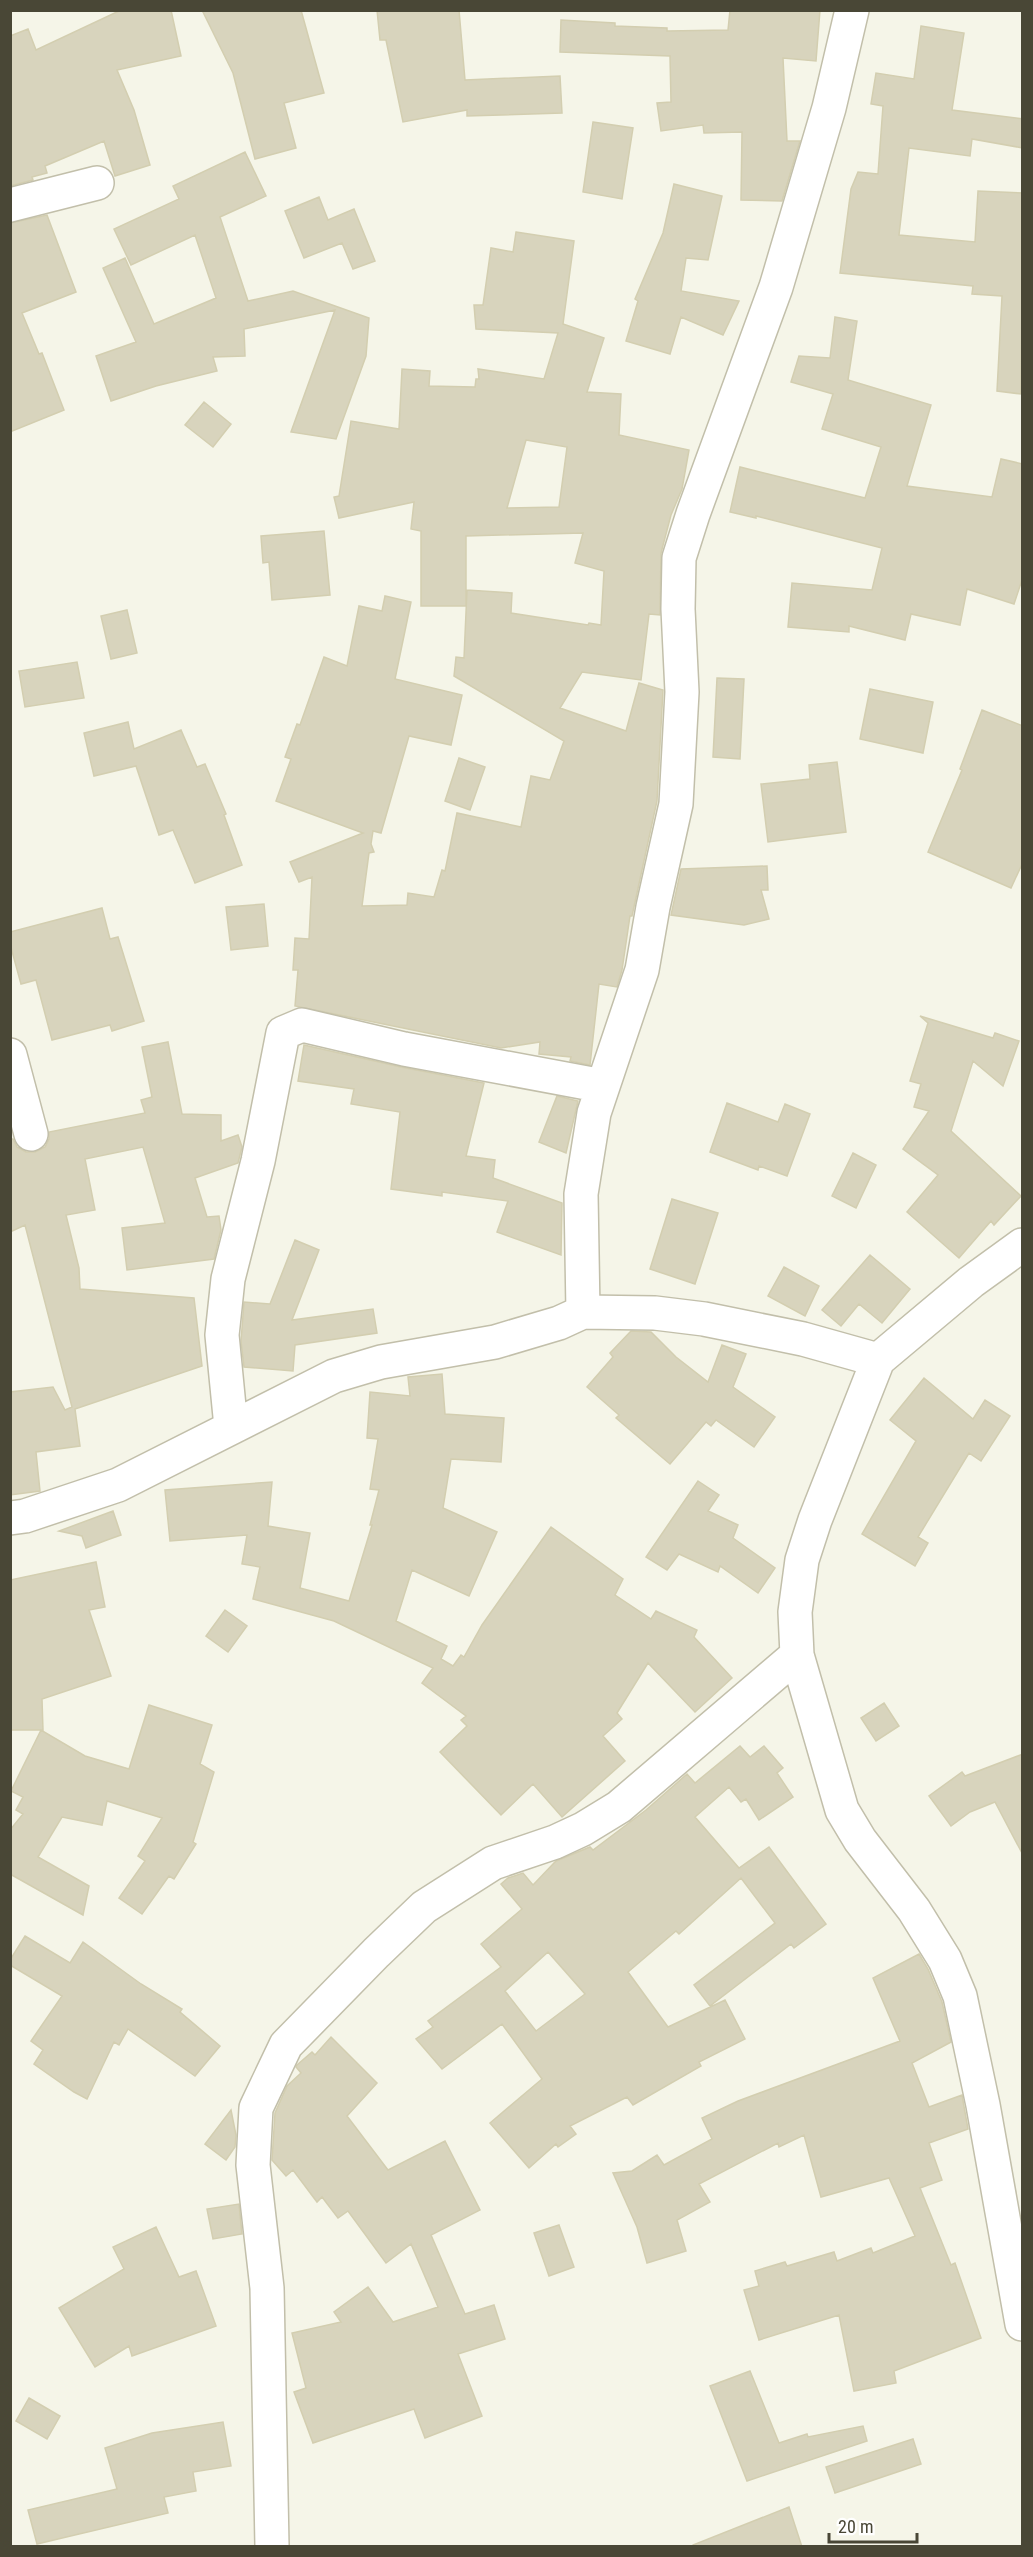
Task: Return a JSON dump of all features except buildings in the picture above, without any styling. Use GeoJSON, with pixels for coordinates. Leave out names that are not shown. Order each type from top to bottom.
{"type":"FeatureCollection","features":[{"type":"Feature","properties":{"kind":"street"},"geometry":{"type":"LineString","coordinates":[[583,1312],[581,1194],[594,1113],[642,970],[653,907],[676,804],[682,692],[678,609],[679,558],[776,287],[829,108],[852,10]]}},
{"type":"Feature","properties":{"kind":"street"},"geometry":{"type":"LineString","coordinates":[[10,205],[97,183]]}},
{"type":"Feature","properties":{"kind":"street"},"geometry":{"type":"LineString","coordinates":[[231,1426],[222,1335],[228,1278],[258,1161],[283,1033],[302,1025],[404,1049],[603,1086]]}},
{"type":"Feature","properties":{"kind":"street"},"geometry":{"type":"LineString","coordinates":[[10,1055],[31,1134]]}},
{"type":"Feature","properties":{"kind":"street"},"geometry":{"type":"LineString","coordinates":[[1023,1245],[971,1282],[878,1360],[815,1520],[802,1560],[795,1612],[797,1655],[842,1810],[860,1840],[914,1910],[945,1960],[960,1996],[983,2105],[1023,2324]]}},
{"type":"Feature","properties":{"kind":"street"},"geometry":{"type":"LineString","coordinates":[[10,1518],[25,1516],[118,1485],[334,1376],[381,1362],[495,1342],[559,1323],[583,1312],[655,1313],[704,1319],[802,1339],[878,1360]]}},
{"type":"Feature","properties":{"kind":"street"},"geometry":{"type":"LineString","coordinates":[[272,2547],[267,2288],[253,2165],[256,2108],[286,2045],[424,1907],[493,1863],[555,1842],[619,1807],[797,1655]]}}]}
